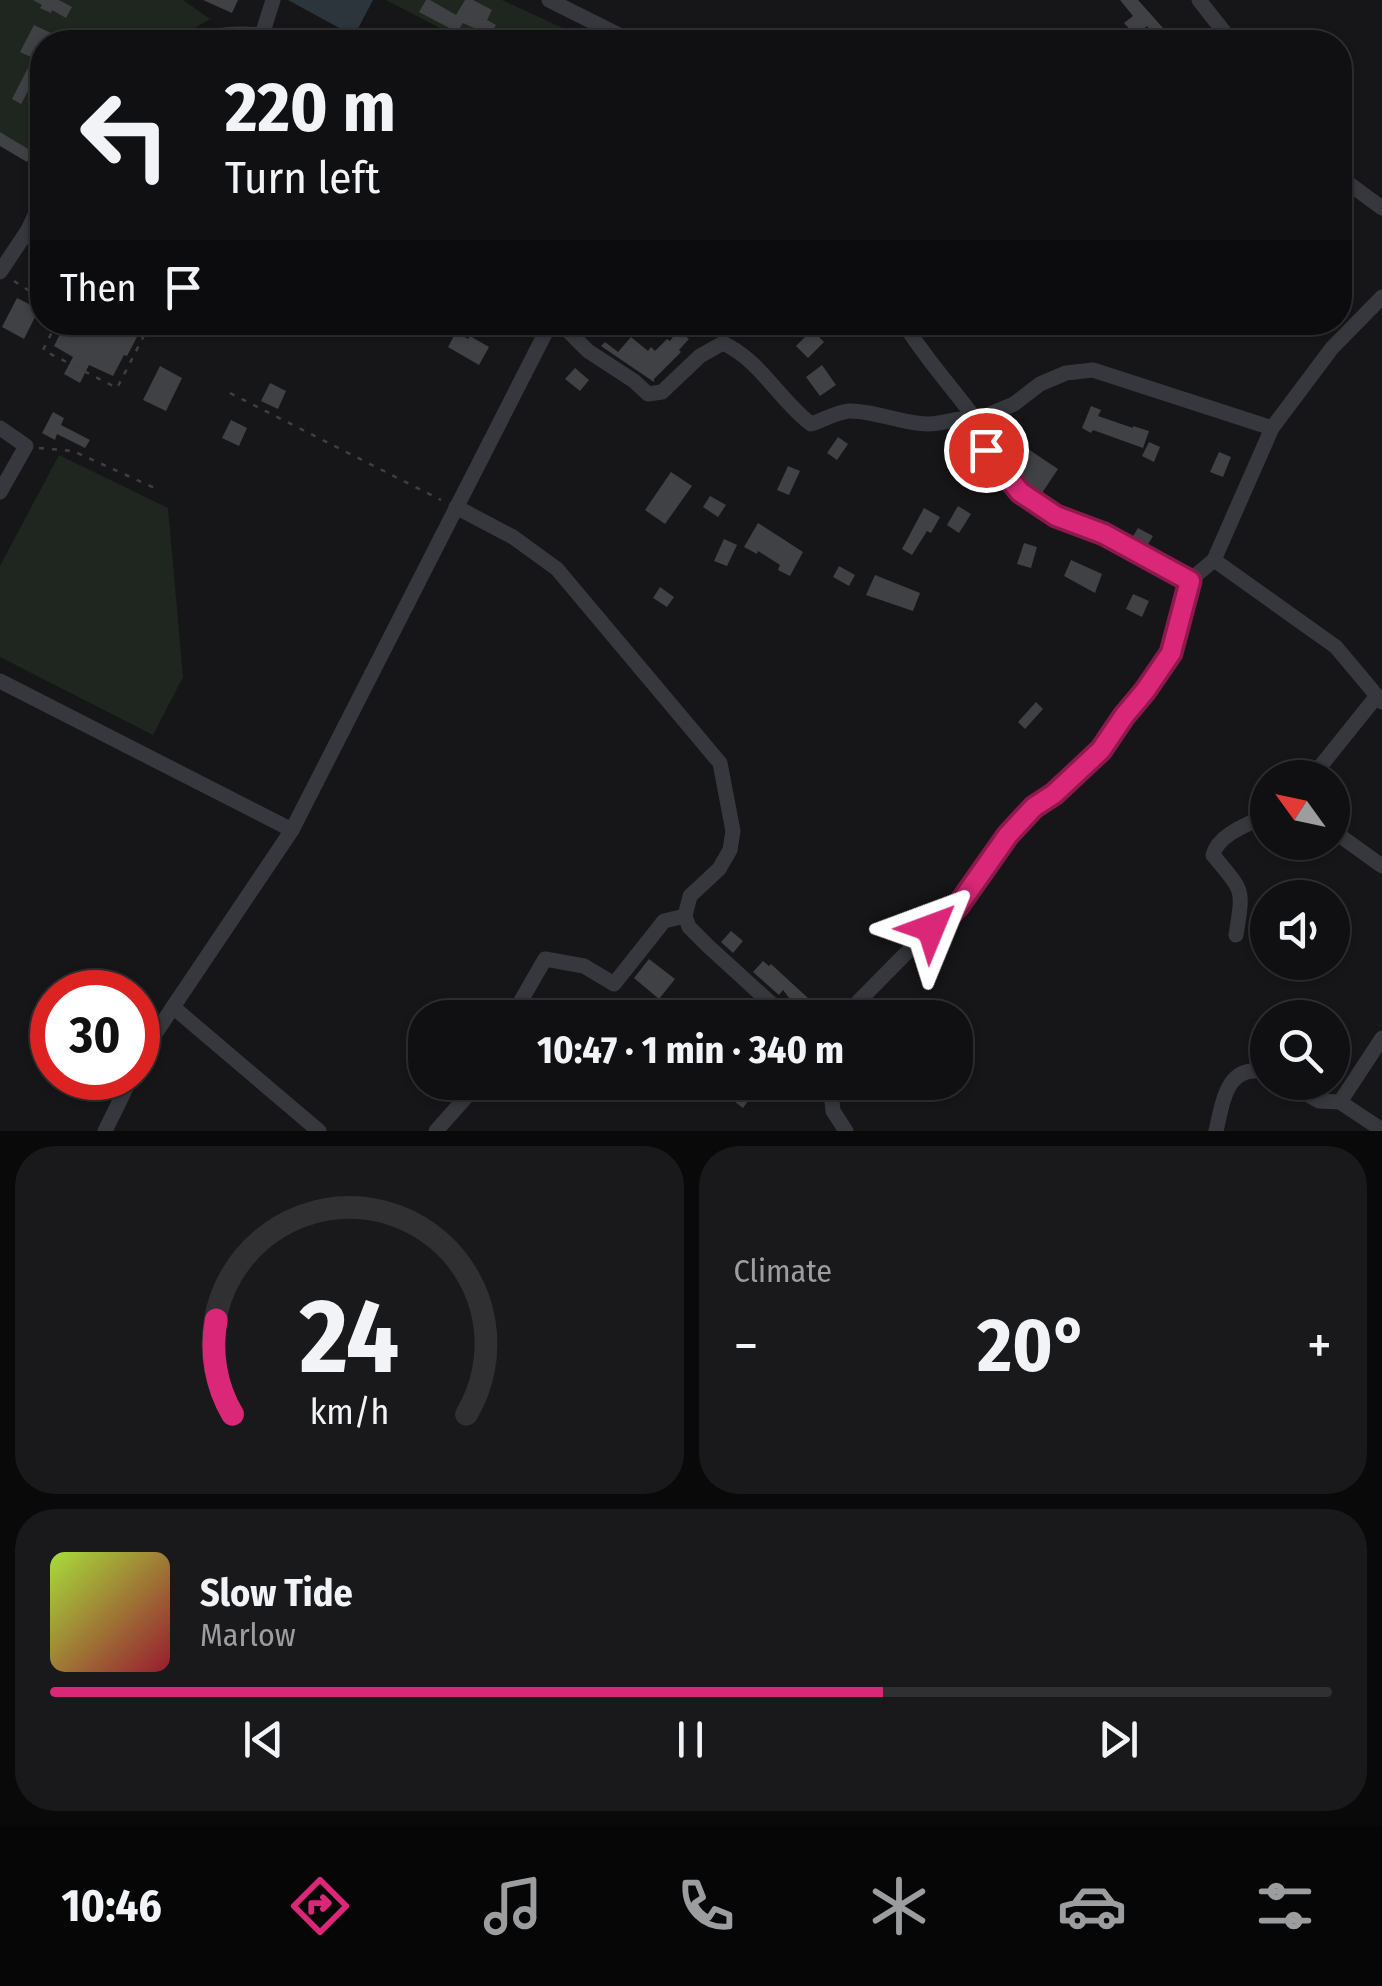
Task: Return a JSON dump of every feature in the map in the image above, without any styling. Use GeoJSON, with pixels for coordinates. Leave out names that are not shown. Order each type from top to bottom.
{"type":"FeatureCollection","features":[{"type":"Feature","properties":{"kind":"street"},"geometry":{"type":"LineString","coordinates":[[264,30],[273,0]]}},
{"type":"Feature","properties":{"kind":"street"},"geometry":{"type":"LineString","coordinates":[[549,0],[608,30]]}},
{"type":"Feature","properties":{"kind":"street"},"geometry":{"type":"LineString","coordinates":[[1199,0],[1223,30]]}},
{"type":"Feature","properties":{"kind":"street"},"geometry":{"type":"LineString","coordinates":[[1352,185],[1382,208]]}},
{"type":"Feature","properties":{"kind":"street"},"geometry":{"type":"LineString","coordinates":[[0,272],[30,226]]}},
{"type":"Feature","properties":{"kind":"street"},"geometry":{"type":"LineString","coordinates":[[1352,328],[1382,297]]}},
{"type":"Feature","properties":{"kind":"street"},"geometry":{"type":"LineString","coordinates":[[160,1028],[292,830],[544,335]]}},
{"type":"Feature","properties":{"kind":"street"},"geometry":{"type":"LineString","coordinates":[[572,335],[648,394],[662,392],[700,356],[723,343],[757,366],[812,424],[844,411],[930,424],[976,420],[1014,404],[1053,378],[1094,370],[1272,428]]}},
{"type":"Feature","properties":{"kind":"street"},"geometry":{"type":"LineString","coordinates":[[913,335],[976,420],[986,450],[1020,492],[1056,516],[1104,534],[1190,581]]}},
{"type":"Feature","properties":{"kind":"street"},"geometry":{"type":"LineString","coordinates":[[860,1000],[920,938],[958,906],[1008,835],[1034,807],[1054,794],[1101,750],[1145,691],[1171,653],[1190,581],[1214,560],[1272,428],[1345,335]]}},
{"type":"Feature","properties":{"kind":"street"},"geometry":{"type":"LineString","coordinates":[[0,428],[26,446],[0,492]]}},
{"type":"Feature","properties":{"kind":"street"},"geometry":{"type":"LineString","coordinates":[[456,508],[513,537],[557,569],[720,764],[734,831],[730,850],[719,869],[690,896],[685,916],[688,927],[767,1000]]}},
{"type":"Feature","properties":{"kind":"street"},"geometry":{"type":"LineString","coordinates":[[1214,560],[1336,647],[1379,699],[1326,760]]}},
{"type":"Feature","properties":{"kind":"street"},"geometry":{"type":"LineString","coordinates":[[0,681],[292,830]]}},
{"type":"Feature","properties":{"kind":"street"},"geometry":{"type":"LineString","coordinates":[[1236,935],[1240,889],[1213,854],[1220,841],[1250,825]]}},
{"type":"Feature","properties":{"kind":"street"},"geometry":{"type":"LineString","coordinates":[[1350,843],[1382,866]]}},
{"type":"Feature","properties":{"kind":"street"},"geometry":{"type":"LineString","coordinates":[[522,1000],[545,958],[584,966],[614,984],[664,921],[685,916]]}},
{"type":"Feature","properties":{"kind":"street"},"geometry":{"type":"LineString","coordinates":[[174,1008],[319,1131]]}},
{"type":"Feature","properties":{"kind":"street"},"geometry":{"type":"LineString","coordinates":[[1340,1102],[1382,1038]]}},
{"type":"Feature","properties":{"kind":"street"},"geometry":{"type":"LineString","coordinates":[[1216,1131],[1230,1084],[1250,1070]]}},
{"type":"Feature","properties":{"kind":"street"},"geometry":{"type":"LineString","coordinates":[[105,1131],[120,1100]]}},
{"type":"Feature","properties":{"kind":"street"},"geometry":{"type":"LineString","coordinates":[[436,1131],[463,1100]]}},
{"type":"Feature","properties":{"kind":"street"},"geometry":{"type":"LineString","coordinates":[[832,1100],[833,1111],[846,1131]]}},
{"type":"Feature","properties":{"kind":"street"},"geometry":{"type":"LineString","coordinates":[[1318,1100],[1340,1102],[1382,1130]]}},
{"type":"Feature","properties":{"kind":"path"},"geometry":{"type":"LineString","coordinates":[[0,272],[30,291]]}},
{"type":"Feature","properties":{"kind":"path"},"geometry":{"type":"LineString","coordinates":[[50,335],[43,350],[117,388],[144,335]]}},
{"type":"Feature","properties":{"kind":"path"},"geometry":{"type":"LineString","coordinates":[[230,393],[456,508]]}},
{"type":"Feature","properties":{"kind":"path"},"geometry":{"type":"LineString","coordinates":[[26,446],[72,451],[159,490]]}},
{"type":"Feature","properties":{"kind":"shaded area"},"geometry":{"type":"Polygon","coordinates":[[[0,0],[183,0],[210,19],[191,30],[30,30],[30,158],[0,142],[0,0]]]}},
{"type":"Feature","properties":{"kind":"shaded area"},"geometry":{"type":"Polygon","coordinates":[[[288,0],[373,0],[357,30],[343,30],[288,0]]]}},
{"type":"Feature","properties":{"kind":"shaded area"},"geometry":{"type":"Polygon","coordinates":[[[386,0],[502,0],[567,30],[444,30],[386,0]]]}},
{"type":"Feature","properties":{"kind":"shaded area"},"geometry":{"type":"Polygon","coordinates":[[[59,455],[168,508],[183,677],[153,735],[0,657],[0,566],[59,455]]]}},
{"type":"Feature","properties":{"kind":"building"},"geometry":{"type":"Polygon","coordinates":[[[33,0],[59,0],[72,7],[66,18],[40,8],[42,5],[33,0]]]}},
{"type":"Feature","properties":{"kind":"building"},"geometry":{"type":"Polygon","coordinates":[[[203,0],[238,0],[232,13],[203,0]]]}},
{"type":"Feature","properties":{"kind":"building"},"geometry":{"type":"Polygon","coordinates":[[[430,0],[456,15],[465,0],[473,0],[492,10],[487,20],[496,25],[493,30],[479,30],[463,23],[453,30],[419,12],[430,0]]]}},
{"type":"Feature","properties":{"kind":"building"},"geometry":{"type":"Polygon","coordinates":[[[1120,0],[1138,0],[1165,30],[1150,30],[1147,26],[1130,30],[1124,23],[1133,16],[1120,0]]]}},
{"type":"Feature","properties":{"kind":"building"},"geometry":{"type":"Polygon","coordinates":[[[30,33],[30,57],[20,52],[30,33]]]}},
{"type":"Feature","properties":{"kind":"building"},"geometry":{"type":"Polygon","coordinates":[[[30,64],[30,87],[21,104],[12,99],[30,64]]]}},
{"type":"Feature","properties":{"kind":"building"},"geometry":{"type":"Polygon","coordinates":[[[0,132],[30,150],[30,157],[27,162],[0,146],[0,132]]]}},
{"type":"Feature","properties":{"kind":"building"},"geometry":{"type":"Polygon","coordinates":[[[17,298],[30,304],[30,327],[24,339],[2,327],[17,298]]]}},
{"type":"Feature","properties":{"kind":"building"},"geometry":{"type":"Polygon","coordinates":[[[60,335],[137,337],[113,376],[89,365],[80,383],[64,374],[73,357],[54,346],[60,335]]]}},
{"type":"Feature","properties":{"kind":"building"},"geometry":{"type":"Polygon","coordinates":[[[454,335],[461,335],[489,347],[479,365],[448,347],[454,335]]]}},
{"type":"Feature","properties":{"kind":"building"},"geometry":{"type":"Polygon","coordinates":[[[674,335],[689,339],[654,382],[601,346],[605,342],[618,352],[631,337],[648,351],[651,347],[655,351],[667,339],[670,341],[674,335]]]}},
{"type":"Feature","properties":{"kind":"building"},"geometry":{"type":"Polygon","coordinates":[[[807,335],[817,335],[824,342],[808,358],[796,346],[807,335]]]}},
{"type":"Feature","properties":{"kind":"building"},"geometry":{"type":"Polygon","coordinates":[[[822,365],[836,385],[820,396],[806,377],[822,365]]]}},
{"type":"Feature","properties":{"kind":"building"},"geometry":{"type":"Polygon","coordinates":[[[160,366],[182,378],[166,411],[143,400],[160,366]]]}},
{"type":"Feature","properties":{"kind":"building"},"geometry":{"type":"Polygon","coordinates":[[[575,368],[589,380],[580,391],[565,379],[575,368]]]}},
{"type":"Feature","properties":{"kind":"building"},"geometry":{"type":"Polygon","coordinates":[[[270,383],[286,391],[278,409],[261,401],[270,383]]]}},
{"type":"Feature","properties":{"kind":"building"},"geometry":{"type":"Polygon","coordinates":[[[1091,406],[1101,410],[1098,416],[1149,431],[1143,448],[1082,428],[1091,406]]]}},
{"type":"Feature","properties":{"kind":"building"},"geometry":{"type":"Polygon","coordinates":[[[53,412],[64,418],[61,425],[90,440],[85,448],[57,434],[55,440],[42,433],[53,412]]]}},
{"type":"Feature","properties":{"kind":"building"},"geometry":{"type":"Polygon","coordinates":[[[231,420],[247,428],[239,446],[222,438],[231,420]]]}},
{"type":"Feature","properties":{"kind":"building"},"geometry":{"type":"Polygon","coordinates":[[[838,437],[848,444],[837,460],[827,453],[838,437]]]}},
{"type":"Feature","properties":{"kind":"building"},"geometry":{"type":"Polygon","coordinates":[[[1008,438],[1058,469],[1042,493],[1028,484],[1000,448],[1008,438]]]}},
{"type":"Feature","properties":{"kind":"building"},"geometry":{"type":"Polygon","coordinates":[[[1149,442],[1160,447],[1154,462],[1142,456],[1149,442]]]}},
{"type":"Feature","properties":{"kind":"building"},"geometry":{"type":"Polygon","coordinates":[[[1219,452],[1231,457],[1223,477],[1210,472],[1219,452]]]}},
{"type":"Feature","properties":{"kind":"building"},"geometry":{"type":"Polygon","coordinates":[[[788,466],[800,471],[789,495],[777,490],[788,466]]]}},
{"type":"Feature","properties":{"kind":"building"},"geometry":{"type":"Polygon","coordinates":[[[671,472],[692,486],[665,524],[645,510],[671,472]]]}},
{"type":"Feature","properties":{"kind":"building"},"geometry":{"type":"Polygon","coordinates":[[[710,496],[726,505],[718,517],[703,507],[710,496]]]}},
{"type":"Feature","properties":{"kind":"building"},"geometry":{"type":"Polygon","coordinates":[[[958,506],[971,514],[959,533],[947,525],[958,506]]]}},
{"type":"Feature","properties":{"kind":"building"},"geometry":{"type":"Polygon","coordinates":[[[924,508],[940,517],[912,555],[902,549],[924,508]]]}},
{"type":"Feature","properties":{"kind":"building"},"geometry":{"type":"Polygon","coordinates":[[[758,523],[803,552],[790,576],[758,551],[757,554],[744,547],[758,523]]]}},
{"type":"Feature","properties":{"kind":"building"},"geometry":{"type":"Polygon","coordinates":[[[1138,528],[1153,536],[1147,546],[1132,538],[1138,528]]]}},
{"type":"Feature","properties":{"kind":"building"},"geometry":{"type":"Polygon","coordinates":[[[724,539],[737,545],[727,566],[714,561],[724,539]]]}},
{"type":"Feature","properties":{"kind":"building"},"geometry":{"type":"Polygon","coordinates":[[[1024,543],[1037,547],[1031,568],[1017,564],[1024,543]]]}},
{"type":"Feature","properties":{"kind":"building"},"geometry":{"type":"Polygon","coordinates":[[[1071,560],[1102,574],[1095,593],[1064,576],[1071,560]]]}},
{"type":"Feature","properties":{"kind":"building"},"geometry":{"type":"Polygon","coordinates":[[[839,566],[855,575],[849,586],[833,577],[839,566]]]}},
{"type":"Feature","properties":{"kind":"building"},"geometry":{"type":"Polygon","coordinates":[[[875,575],[920,593],[913,611],[866,595],[875,575]]]}},
{"type":"Feature","properties":{"kind":"building"},"geometry":{"type":"Polygon","coordinates":[[[660,587],[674,597],[667,607],[653,598],[660,587]]]}},
{"type":"Feature","properties":{"kind":"building"},"geometry":{"type":"Polygon","coordinates":[[[1133,594],[1149,601],[1142,617],[1126,609],[1133,594]]]}},
{"type":"Feature","properties":{"kind":"building"},"geometry":{"type":"Polygon","coordinates":[[[1036,702],[1043,709],[1025,729],[1018,722],[1036,702]]]}},
{"type":"Feature","properties":{"kind":"building"},"geometry":{"type":"Polygon","coordinates":[[[731,931],[743,941],[733,953],[721,942],[731,931]]]}},
{"type":"Feature","properties":{"kind":"building"},"geometry":{"type":"Polygon","coordinates":[[[649,959],[675,979],[659,999],[634,978],[649,959]]]}},
{"type":"Feature","properties":{"kind":"building"},"geometry":{"type":"Polygon","coordinates":[[[763,961],[771,964],[808,998],[791,1000],[783,990],[779,995],[753,972],[763,961]]]}},
{"type":"Feature","properties":{"kind":"route"},"geometry":{"type":"LineString","coordinates":[[931,928],[958,906],[1008,835],[1034,807],[1054,794],[1101,750],[1171,653],[1190,581],[1104,534],[1056,516],[1020,492],[986,450]]}}]}
